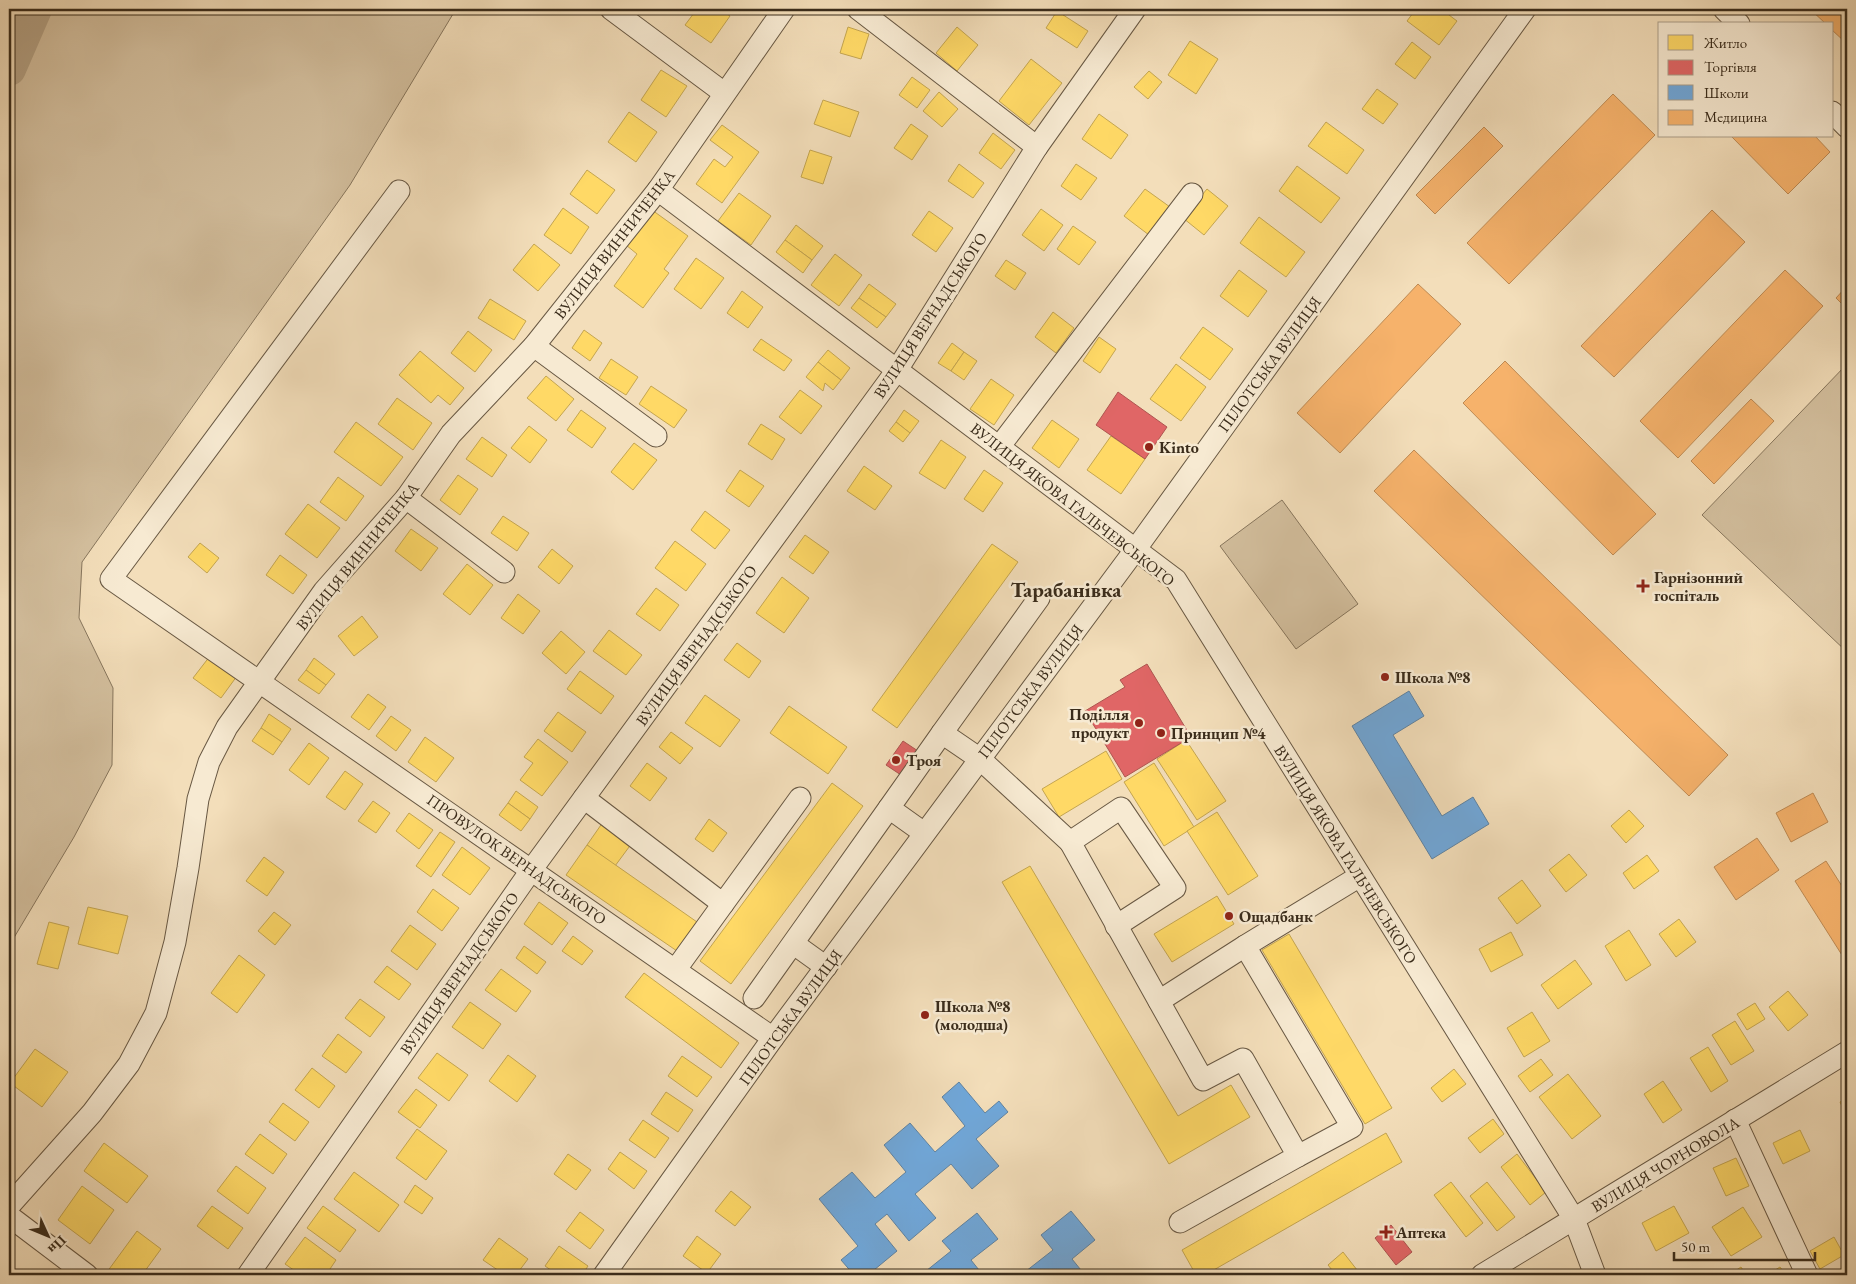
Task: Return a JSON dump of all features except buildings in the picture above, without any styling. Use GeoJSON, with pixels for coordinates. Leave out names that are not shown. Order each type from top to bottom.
{"type":"FeatureCollection","features":[{"type":"Feature","properties":{"kind":"street"},"geometry":{"type":"LineString","coordinates":[[611,9],[724,93]]}},
{"type":"Feature","properties":{"kind":"street","name":"ВУЛИЦЯ ВИННИЧЕНКА"},"geometry":{"type":"LineString","coordinates":[[9,1206],[92,1113],[129,1064],[156,1013],[175,942],[198,799],[209,762],[227,727],[324,591],[406,498],[451,434],[534,346],[658,190],[784,9]]}},
{"type":"Feature","properties":{"kind":"street"},"geometry":{"type":"LineString","coordinates":[[858,9],[1037,147]]}},
{"type":"Feature","properties":{"kind":"street","name":"ВУЛИЦЯ ВЕРНАДСЬКОГО"},"geometry":{"type":"LineString","coordinates":[[248,1275],[532,869],[897,370],[1037,147],[1135,9]]}},
{"type":"Feature","properties":{"kind":"street"},"geometry":{"type":"LineString","coordinates":[[1724,9],[1738,22]]}},
{"type":"Feature","properties":{"kind":"street","name":"ПІЛОТСЬКА ВУЛИЦЯ"},"geometry":{"type":"LineString","coordinates":[[604,1275],[773,1038],[1135,550],[1517,11]]}},
{"type":"Feature","properties":{"kind":"street"},"geometry":{"type":"LineString","coordinates":[[1834,114],[1847,127]]}},
{"type":"Feature","properties":{"kind":"street","name":"ВУЛИЦЯ ЯКОВА ГАЛЬЧЕВСЬКОГО"},"geometry":{"type":"LineString","coordinates":[[658,190],[1176,580],[1574,1219],[1595,1275]]}},
{"type":"Feature","properties":{"kind":"street","name":"ПРОВУЛОК ВЕРНАДСЬКОГО"},"geometry":{"type":"LineString","coordinates":[[399,191],[112,580],[532,869],[773,1038]]}},
{"type":"Feature","properties":{"kind":"street"},"geometry":{"type":"LineString","coordinates":[[999,447],[1192,194]]}},
{"type":"Feature","properties":{"kind":"street"},"geometry":{"type":"LineString","coordinates":[[534,346],[656,436]]}},
{"type":"Feature","properties":{"kind":"street"},"geometry":{"type":"LineString","coordinates":[[406,498],[504,572]]}},
{"type":"Feature","properties":{"kind":"street"},"geometry":{"type":"LineString","coordinates":[[754,998],[1039,598]]}},
{"type":"Feature","properties":{"kind":"street"},"geometry":{"type":"LineString","coordinates":[[942,733],[980,759],[1070,842],[1203,1080],[1243,1059],[1298,1156]]}},
{"type":"Feature","properties":{"kind":"street"},"geometry":{"type":"LineString","coordinates":[[584,798],[723,904]]}},
{"type":"Feature","properties":{"kind":"street"},"geometry":{"type":"LineString","coordinates":[[676,969],[800,798]]}},
{"type":"Feature","properties":{"kind":"street"},"geometry":{"type":"LineString","coordinates":[[889,808],[924,833]]}},
{"type":"Feature","properties":{"kind":"street"},"geometry":{"type":"LineString","coordinates":[[1070,842],[1121,808],[1176,888],[1116,926]]}},
{"type":"Feature","properties":{"kind":"street"},"geometry":{"type":"LineString","coordinates":[[1158,1001],[1360,876]]}},
{"type":"Feature","properties":{"kind":"street"},"geometry":{"type":"LineString","coordinates":[[794,944],[826,967]]}},
{"type":"Feature","properties":{"kind":"street"},"geometry":{"type":"LineString","coordinates":[[1180,1222],[1352,1127],[1245,946]]}},
{"type":"Feature","properties":{"kind":"street","name":"ВУЛИЦЯ ЧОРНОВОЛА"},"geometry":{"type":"LineString","coordinates":[[1482,1275],[1847,1052]]}},
{"type":"Feature","properties":{"kind":"street"},"geometry":{"type":"LineString","coordinates":[[1735,1120],[1808,1275]]}},
{"type":"Feature","properties":{"kind":"street"},"geometry":{"type":"LineString","coordinates":[[9,1216],[87,1275]]}},
{"type":"Feature","properties":{"kind":"shaded area"},"geometry":{"type":"Polygon","coordinates":[[[9,9],[456,9],[350,185],[82,562],[79,618],[113,688],[112,765],[74,837],[9,946],[9,9]]]}},
{"type":"Feature","properties":{"kind":"shaded area"},"geometry":{"type":"Polygon","coordinates":[[[1847,364],[1847,652],[1702,515],[1847,364]]]}},
{"type":"Feature","properties":{"kind":"shaded area"},"geometry":{"type":"Polygon","coordinates":[[[1282,500],[1358,604],[1296,649],[1220,546],[1282,500]]]}},
{"type":"Feature","properties":{"kind":"waterway"},"geometry":{"type":"LineString","coordinates":[[9,69],[35,9]]}},
{"type":"Feature","properties":{"kind":"waterway"},"geometry":{"type":"LineString","coordinates":[[9,37],[20,43]]}},
{"type":"Feature","properties":{"kind":"place","name":"Kinto"},"geometry":{"type":"Point","coordinates":[1149,447]}},
{"type":"Feature","properties":{"kind":"place","name":"Гарнізонний госпіталь"},"geometry":{"type":"Point","coordinates":[1643,586]}},
{"type":"Feature","properties":{"kind":"place","name":"Школа №8"},"geometry":{"type":"Point","coordinates":[1385,677]}},
{"type":"Feature","properties":{"kind":"place","name":"Поділля продукт"},"geometry":{"type":"Point","coordinates":[1139,723]}},
{"type":"Feature","properties":{"kind":"place","name":"Принцип №4"},"geometry":{"type":"Point","coordinates":[1161,733]}},
{"type":"Feature","properties":{"kind":"place","name":"Троя"},"geometry":{"type":"Point","coordinates":[896,760]}},
{"type":"Feature","properties":{"kind":"place","name":"Ощадбанк"},"geometry":{"type":"Point","coordinates":[1229,916]}},
{"type":"Feature","properties":{"kind":"place","name":"Школа №8 (молодша)"},"geometry":{"type":"Point","coordinates":[925,1015]}},
{"type":"Feature","properties":{"kind":"place","name":"Аптека"},"geometry":{"type":"Point","coordinates":[1386,1232]}},
{"type":"Feature","properties":{"kind":"district","name":"Тарабанівка"},"geometry":{"type":"Point","coordinates":[1066,590]}}]}
